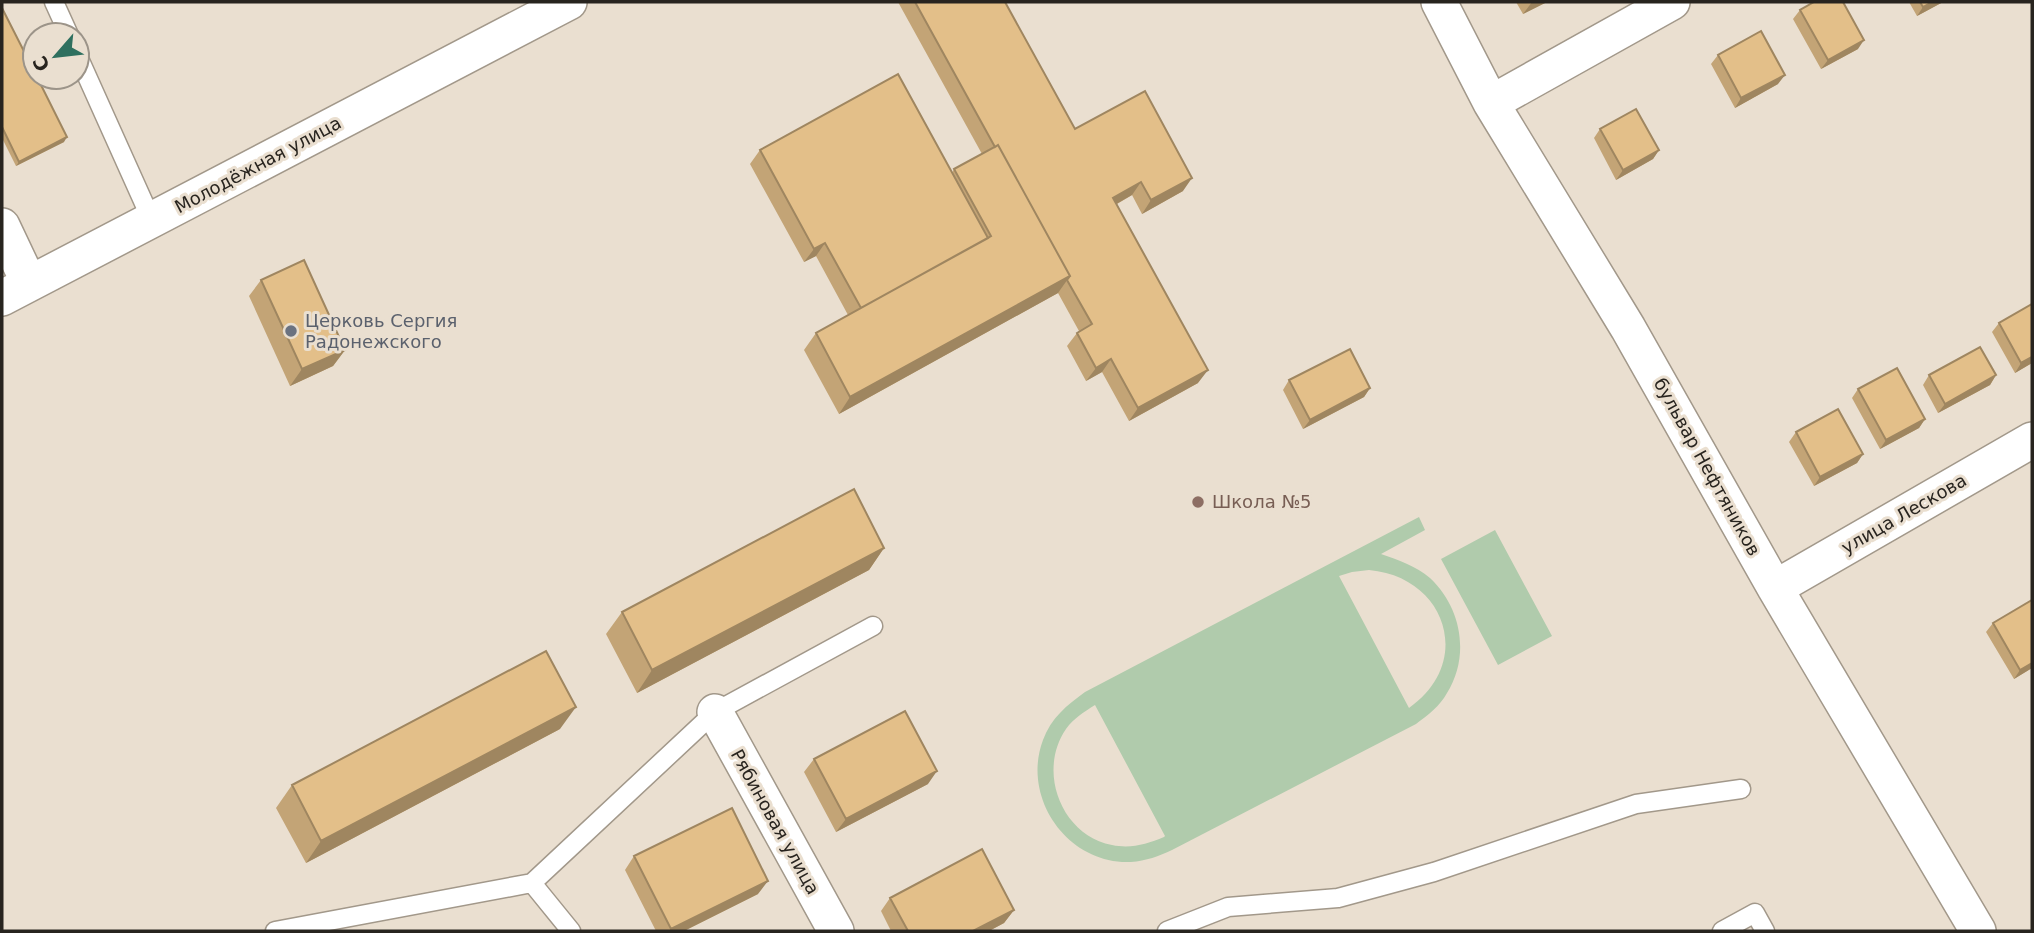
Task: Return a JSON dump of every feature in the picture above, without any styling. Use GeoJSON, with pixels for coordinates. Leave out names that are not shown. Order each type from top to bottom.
{"type":"FeatureCollection","features":[{"type":"Feature","properties":{"kind":"street","name":"Молодёжная улица"},"geometry":{"type":"LineString","coordinates":[[16,290],[152,221],[515,17],[569,2]]}},
{"type":"Feature","properties":{"kind":"street","name":"бульвар Нефтяников"},"geometry":{"type":"LineString","coordinates":[[1439,2],[1491,103],[1628,328],[1775,588],[1978,931]]}},
{"type":"Feature","properties":{"kind":"street"},"geometry":{"type":"LineString","coordinates":[[1491,103],[1672,2]]}},
{"type":"Feature","properties":{"kind":"street"},"geometry":{"type":"LineString","coordinates":[[2,226],[16,290]]}},
{"type":"Feature","properties":{"kind":"street","name":"улица Лескова"},"geometry":{"type":"LineString","coordinates":[[1775,588],[2032,440]]}},
{"type":"Feature","properties":{"kind":"street","name":"Рябиновая улица"},"geometry":{"type":"LineString","coordinates":[[715,712],[836,931]]}},
{"type":"Feature","properties":{"kind":"lane"},"geometry":{"type":"LineString","coordinates":[[54,2],[63,21]]}},
{"type":"Feature","properties":{"kind":"lane"},"geometry":{"type":"LineString","coordinates":[[91,85],[152,221]]}},
{"type":"Feature","properties":{"kind":"lane"},"geometry":{"type":"LineString","coordinates":[[275,931],[532,883],[715,712],[873,626]]}},
{"type":"Feature","properties":{"kind":"lane"},"geometry":{"type":"LineString","coordinates":[[1167,931],[1228,906],[1338,898],[1434,872],[1636,804],[1741,789]]}},
{"type":"Feature","properties":{"kind":"lane"},"geometry":{"type":"LineString","coordinates":[[532,883],[571,931]]}},
{"type":"Feature","properties":{"kind":"lane"},"geometry":{"type":"LineString","coordinates":[[1722,931],[1755,912],[1765,931]]}},
{"type":"Feature","properties":{"kind":"green space"},"geometry":{"type":"Polygon","coordinates":[[[1419,517],[1425,530],[1381,554],[1413,567],[1430,578],[1449,603],[1459,633],[1459,664],[1454,679],[1441,702],[1416,724],[1172,850],[1131,862],[1108,860],[1088,852],[1070,840],[1055,824],[1045,805],[1039,784],[1038,762],[1050,725],[1085,692],[1419,517]],[[1369,570],[1339,576],[1409,708],[1429,689],[1441,668],[1445,646],[1443,625],[1433,605],[1417,588],[1396,576],[1369,570]],[[1095,705],[1069,725],[1058,746],[1054,782],[1067,815],[1079,829],[1094,839],[1112,845],[1145,844],[1164,837],[1165,836],[1095,705]]]}},
{"type":"Feature","properties":{"kind":"green space"},"geometry":{"type":"Polygon","coordinates":[[[1495,530],[1552,636],[1498,665],[1441,559],[1495,530]]]}},
{"type":"Feature","properties":{"kind":"building"},"geometry":{"type":"Polygon","coordinates":[[[915,2],[1005,2],[1075,129],[1145,91],[1192,178],[1151,200],[1141,182],[1113,198],[1208,370],[1138,408],[1111,359],[1096,368],[1077,333],[1092,324],[1067,280],[1070,276],[915,2]]]}},
{"type":"Feature","properties":{"kind":"building"},"geometry":{"type":"Polygon","coordinates":[[[1814,2],[1843,2],[1864,40],[1828,60],[1800,10],[1814,2]]]}},
{"type":"Feature","properties":{"kind":"building"},"geometry":{"type":"Polygon","coordinates":[[[2,8],[21,45],[21,91],[44,91],[67,137],[19,162],[2,127],[2,8]]]}},
{"type":"Feature","properties":{"kind":"building"},"geometry":{"type":"Polygon","coordinates":[[[1761,31],[1785,75],[1741,98],[1718,55],[1761,31]]]}},
{"type":"Feature","properties":{"kind":"building"},"geometry":{"type":"Polygon","coordinates":[[[898,74],[988,238],[861,308],[825,243],[814,249],[760,150],[898,74]]]}},
{"type":"Feature","properties":{"kind":"building"},"geometry":{"type":"Polygon","coordinates":[[[1636,109],[1659,150],[1623,170],[1600,129],[1636,109]]]}},
{"type":"Feature","properties":{"kind":"building"},"geometry":{"type":"Polygon","coordinates":[[[998,145],[1070,276],[850,397],[816,333],[991,236],[954,169],[998,145]]]}},
{"type":"Feature","properties":{"kind":"building"},"geometry":{"type":"Polygon","coordinates":[[[304,260],[345,350],[302,369],[261,280],[304,260]]]}},
{"type":"Feature","properties":{"kind":"building"},"geometry":{"type":"Polygon","coordinates":[[[2032,304],[2032,357],[2021,363],[1999,323],[2032,304]]]}},
{"type":"Feature","properties":{"kind":"building"},"geometry":{"type":"Polygon","coordinates":[[[1980,347],[1996,375],[1945,404],[1929,375],[1980,347]]]}},
{"type":"Feature","properties":{"kind":"building"},"geometry":{"type":"Polygon","coordinates":[[[1350,349],[1370,388],[1310,420],[1289,380],[1350,349]]]}},
{"type":"Feature","properties":{"kind":"building"},"geometry":{"type":"Polygon","coordinates":[[[1897,368],[1925,419],[1886,440],[1858,389],[1897,368]]]}},
{"type":"Feature","properties":{"kind":"building"},"geometry":{"type":"Polygon","coordinates":[[[1838,409],[1863,454],[1820,477],[1796,432],[1838,409]]]}},
{"type":"Feature","properties":{"kind":"building"},"geometry":{"type":"Polygon","coordinates":[[[854,489],[884,548],[652,670],[622,612],[854,489]]]}},
{"type":"Feature","properties":{"kind":"building"},"geometry":{"type":"Polygon","coordinates":[[[2032,600],[2032,663],[2020,670],[1993,623],[2032,600]]]}},
{"type":"Feature","properties":{"kind":"building"},"geometry":{"type":"Polygon","coordinates":[[[546,651],[576,707],[321,841],[292,785],[546,651]]]}},
{"type":"Feature","properties":{"kind":"building"},"geometry":{"type":"Polygon","coordinates":[[[905,711],[937,771],[846,819],[814,759],[905,711]]]}},
{"type":"Feature","properties":{"kind":"building"},"geometry":{"type":"Polygon","coordinates":[[[732,808],[768,881],[671,929],[634,856],[732,808]]]}},
{"type":"Feature","properties":{"kind":"building"},"geometry":{"type":"Polygon","coordinates":[[[982,849],[1014,910],[973,931],[908,931],[890,898],[982,849]]]}},
{"type":"Feature","properties":{"kind":"place","name":"Церковь Сергия Радонежского"},"geometry":{"type":"Point","coordinates":[291,331]}},
{"type":"Feature","properties":{"kind":"place","name":"Школа №5"},"geometry":{"type":"Point","coordinates":[1198,502]}}]}
